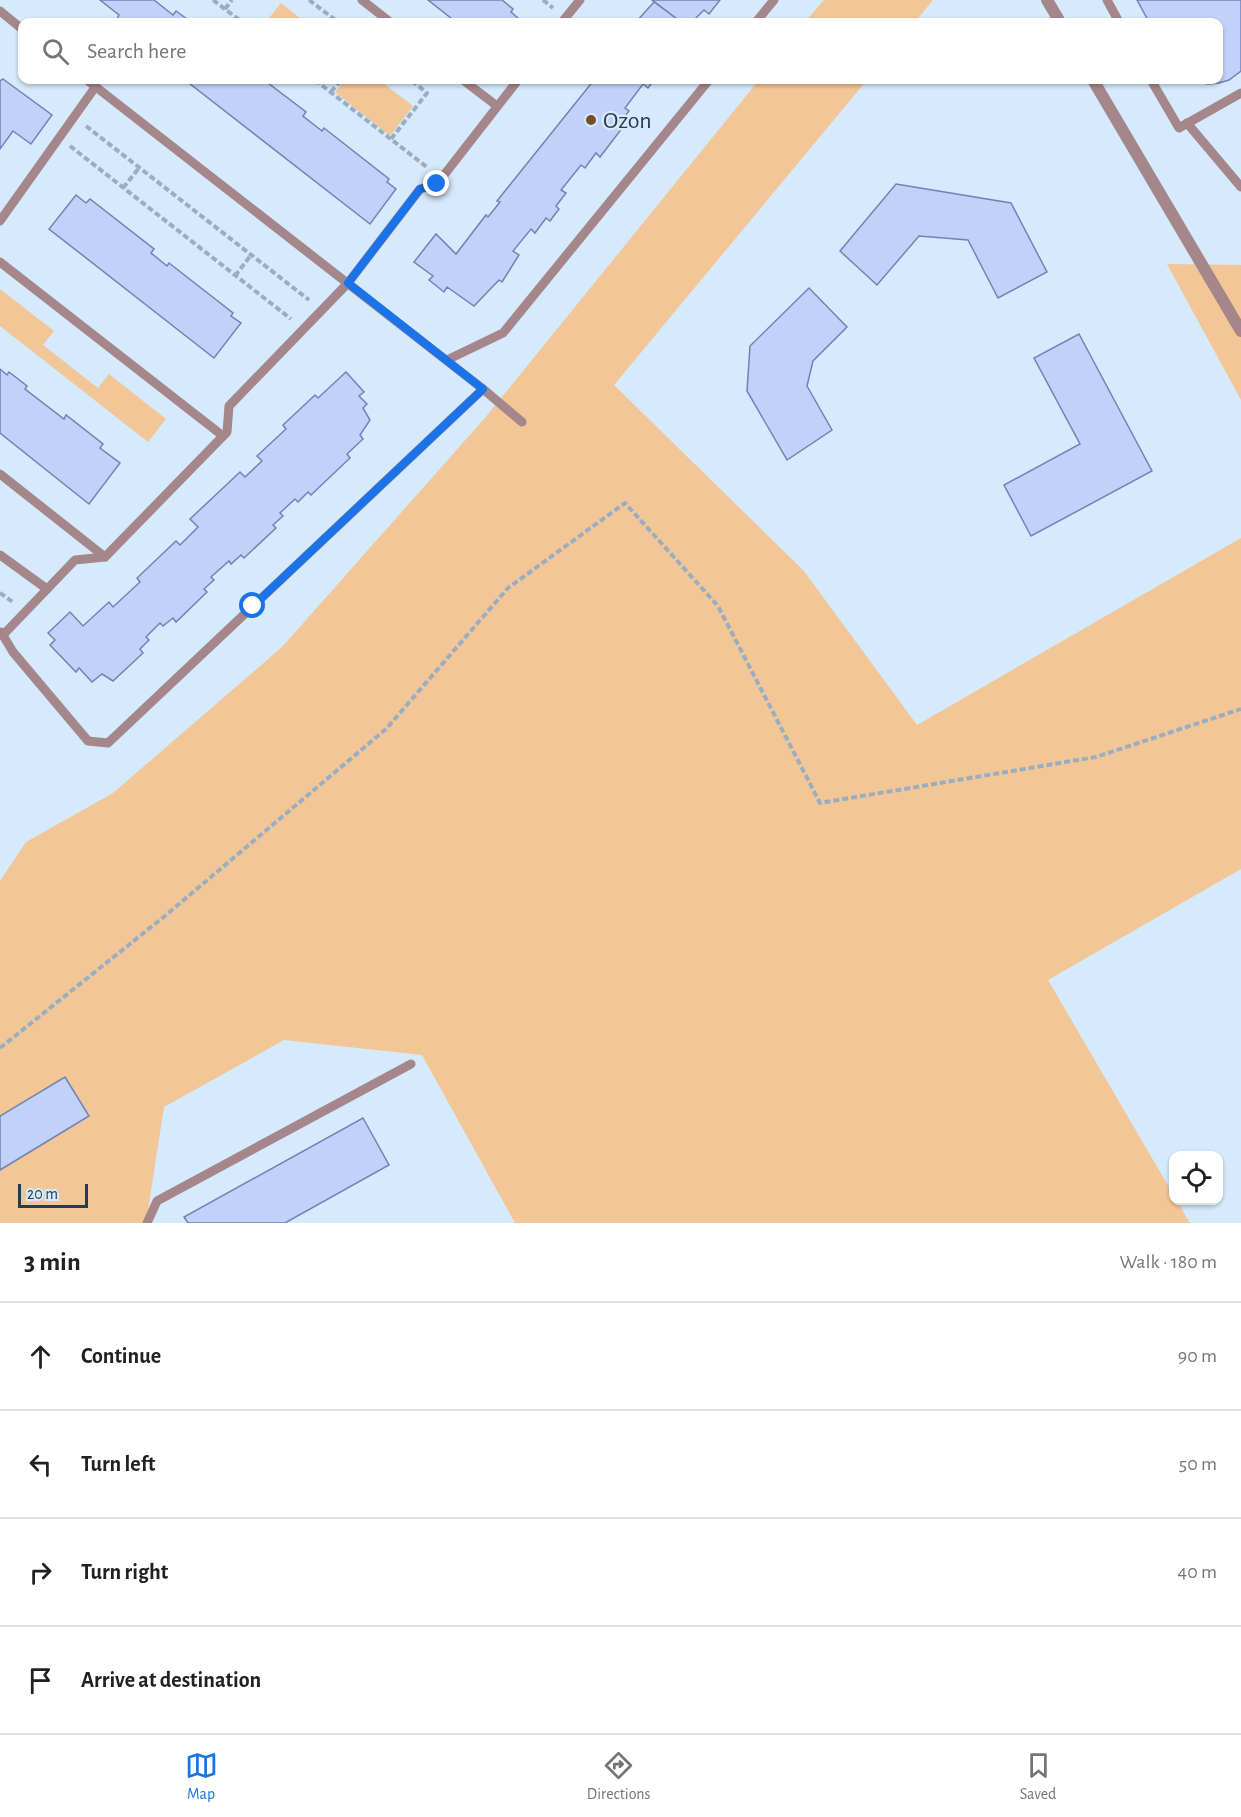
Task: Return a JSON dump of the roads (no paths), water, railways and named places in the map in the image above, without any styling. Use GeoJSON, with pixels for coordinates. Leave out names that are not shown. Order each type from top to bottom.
{"type":"FeatureCollection","features":[{"type":"Feature","properties":{"kind":"street"},"geometry":{"type":"LineString","coordinates":[[1047,0],[1058,18]]}},
{"type":"Feature","properties":{"kind":"street"},"geometry":{"type":"LineString","coordinates":[[1095,84],[1241,331]]}},
{"type":"Feature","properties":{"kind":"lane"},"geometry":{"type":"LineString","coordinates":[[362,0],[385,18]]}},
{"type":"Feature","properties":{"kind":"lane"},"geometry":{"type":"LineString","coordinates":[[565,18],[580,0]]}},
{"type":"Feature","properties":{"kind":"lane"},"geometry":{"type":"LineString","coordinates":[[759,18],[774,0]]}},
{"type":"Feature","properties":{"kind":"lane"},"geometry":{"type":"LineString","coordinates":[[1107,0],[1117,18]]}},
{"type":"Feature","properties":{"kind":"lane"},"geometry":{"type":"LineString","coordinates":[[0,11],[18,26]]}},
{"type":"Feature","properties":{"kind":"lane"},"geometry":{"type":"LineString","coordinates":[[93,84],[447,360],[522,422]]}},
{"type":"Feature","properties":{"kind":"lane"},"geometry":{"type":"LineString","coordinates":[[468,84],[497,106]]}},
{"type":"Feature","properties":{"kind":"lane"},"geometry":{"type":"LineString","coordinates":[[483,389],[108,743],[88,741],[13,652],[1,633],[75,560],[105,557],[223,436],[226,432],[229,406],[348,283],[420,189],[437,184],[515,84]]}},
{"type":"Feature","properties":{"kind":"lane"},"geometry":{"type":"LineString","coordinates":[[447,360],[503,333],[706,84]]}},
{"type":"Feature","properties":{"kind":"lane"},"geometry":{"type":"LineString","coordinates":[[1153,84],[1179,128],[1241,93]]}},
{"type":"Feature","properties":{"kind":"lane"},"geometry":{"type":"LineString","coordinates":[[0,221],[96,86]]}},
{"type":"Feature","properties":{"kind":"lane"},"geometry":{"type":"LineString","coordinates":[[1187,123],[1241,187]]}},
{"type":"Feature","properties":{"kind":"lane"},"geometry":{"type":"LineString","coordinates":[[0,262],[223,436]]}},
{"type":"Feature","properties":{"kind":"lane"},"geometry":{"type":"LineString","coordinates":[[1,477],[105,557]]}},
{"type":"Feature","properties":{"kind":"lane"},"geometry":{"type":"LineString","coordinates":[[0,555],[47,589]]}},
{"type":"Feature","properties":{"kind":"lane"},"geometry":{"type":"LineString","coordinates":[[147,1223],[157,1201],[411,1064]]}},
{"type":"Feature","properties":{"kind":"place","name":"Ozon"},"geometry":{"type":"Point","coordinates":[591,120]}}]}
